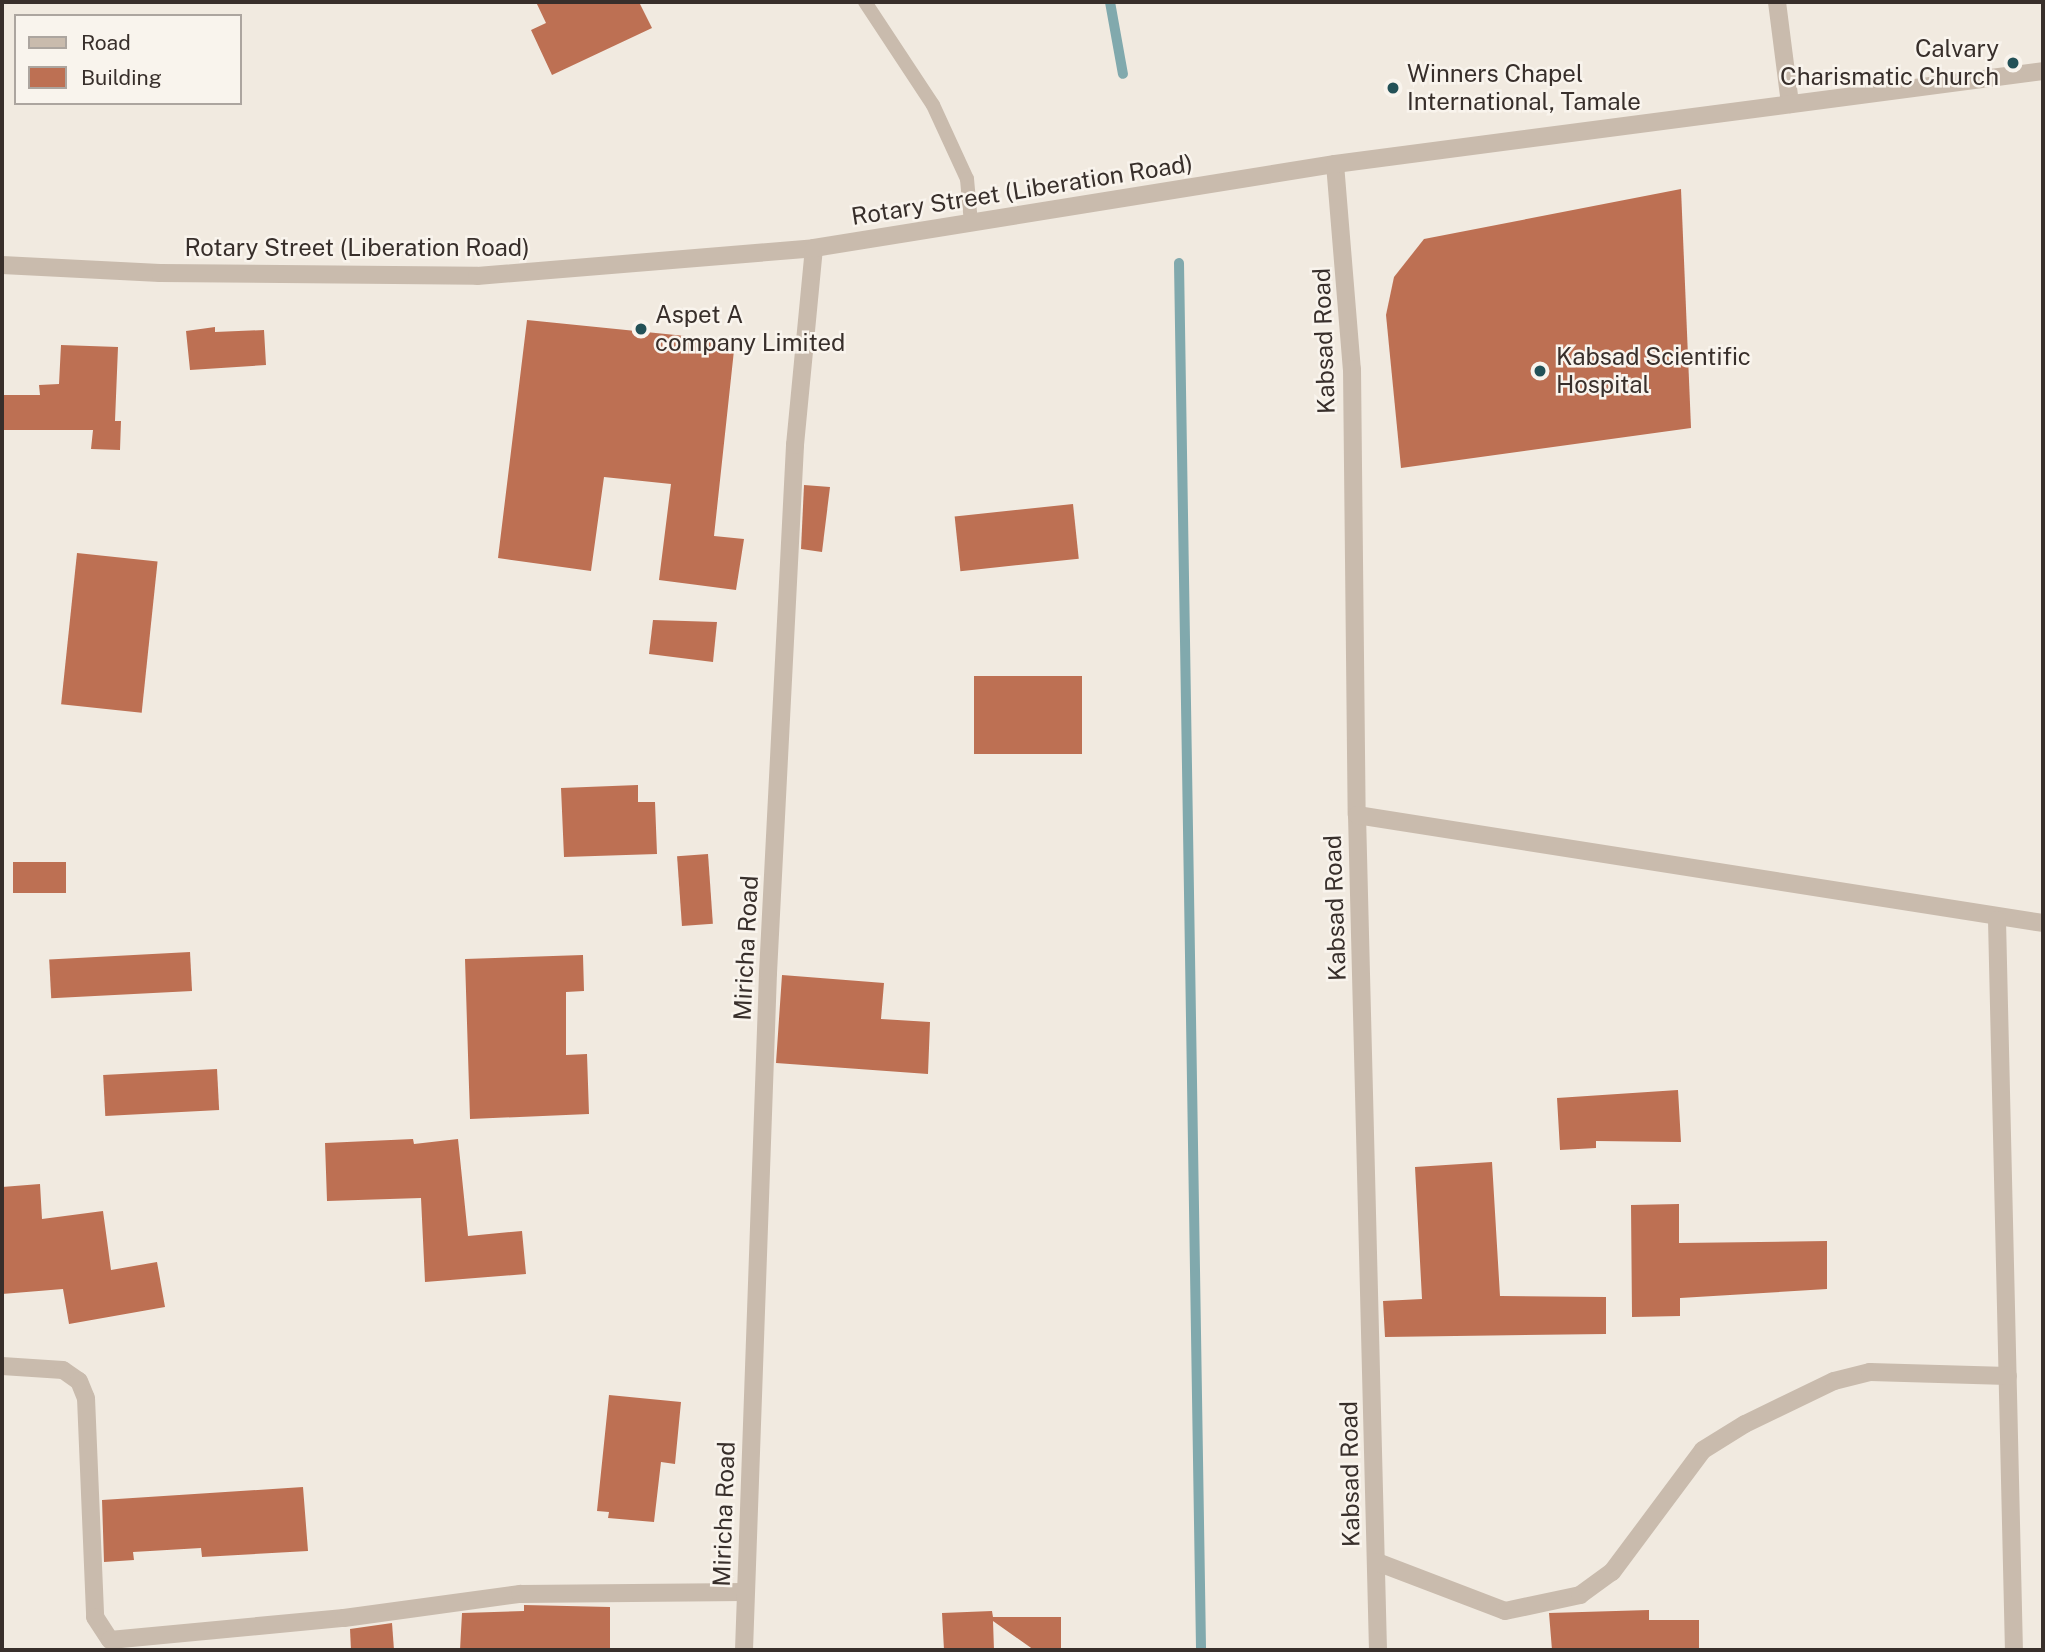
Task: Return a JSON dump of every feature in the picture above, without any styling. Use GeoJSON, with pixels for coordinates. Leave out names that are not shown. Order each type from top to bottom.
{"type":"FeatureCollection","features":[{"type":"Feature","properties":{"kind":"street"},"geometry":{"type":"LineString","coordinates":[[1777,2],[1790,104]]}},
{"type":"Feature","properties":{"kind":"street","name":"Rotary Street (Liberation Road)"},"geometry":{"type":"LineString","coordinates":[[2,265],[477,276],[814,248],[1335,164],[2043,71]]}},
{"type":"Feature","properties":{"kind":"street","name":"Kabsad Road"},"geometry":{"type":"LineString","coordinates":[[1335,164],[1349,287],[1357,815],[1378,1650]]}},
{"type":"Feature","properties":{"kind":"street","name":"Miricha Road"},"geometry":{"type":"LineString","coordinates":[[744,1650],[794,458],[814,248]]}},
{"type":"Feature","properties":{"kind":"street"},"geometry":{"type":"LineString","coordinates":[[1357,815],[1997,920],[2043,923]]}},
{"type":"Feature","properties":{"kind":"street"},"geometry":{"type":"LineString","coordinates":[[1997,920],[2014,1650]]}},
{"type":"Feature","properties":{"kind":"street"},"geometry":{"type":"LineString","coordinates":[[2,1366],[64,1370],[79,1381],[86,1398],[95,1617],[110,1640],[330,1620],[520,1594],[746,1592]]}},
{"type":"Feature","properties":{"kind":"street"},"geometry":{"type":"LineString","coordinates":[[1377,1562],[1506,1611],[1580,1595],[1612,1572],[1703,1450],[1745,1424],[1834,1381],[1870,1372],[2008,1376]]}},
{"type":"Feature","properties":{"kind":"lane"},"geometry":{"type":"LineString","coordinates":[[865,2],[933,105],[967,179],[971,223]]}},
{"type":"Feature","properties":{"kind":"building"},"geometry":{"type":"Polygon","coordinates":[[[536,2],[639,2],[652,28],[552,75],[531,30],[546,23],[536,2]]]}},
{"type":"Feature","properties":{"kind":"building","name":"Kabsad Scientific Hospital"},"geometry":{"type":"Polygon","coordinates":[[[1681,189],[1691,428],[1401,468],[1386,315],[1394,277],[1424,239],[1681,189]]]}},
{"type":"Feature","properties":{"kind":"building"},"geometry":{"type":"Polygon","coordinates":[[[527,320],[735,341],[714,536],[744,539],[736,590],[659,580],[671,484],[604,477],[591,571],[498,558],[527,320]]]}},
{"type":"Feature","properties":{"kind":"building"},"geometry":{"type":"Polygon","coordinates":[[[215,327],[215,332],[264,330],[266,365],[190,370],[186,331],[215,327]]]}},
{"type":"Feature","properties":{"kind":"building"},"geometry":{"type":"Polygon","coordinates":[[[61,345],[118,347],[115,421],[121,421],[120,450],[91,449],[93,430],[2,430],[2,395],[40,395],[39,385],[59,384],[61,345]]]}},
{"type":"Feature","properties":{"kind":"building"},"geometry":{"type":"Polygon","coordinates":[[[804,485],[830,487],[822,552],[801,549],[804,485]]]}},
{"type":"Feature","properties":{"kind":"building"},"geometry":{"type":"Polygon","coordinates":[[[1073,504],[1079,559],[960,571],[955,516],[1073,504]]]}},
{"type":"Feature","properties":{"kind":"building"},"geometry":{"type":"Polygon","coordinates":[[[77,553],[158,561],[142,713],[61,704],[77,553]]]}},
{"type":"Feature","properties":{"kind":"building"},"geometry":{"type":"Polygon","coordinates":[[[653,620],[717,622],[713,662],[649,654],[653,620]]]}},
{"type":"Feature","properties":{"kind":"building"},"geometry":{"type":"Polygon","coordinates":[[[974,676],[1082,676],[1082,754],[974,754],[974,676]]]}},
{"type":"Feature","properties":{"kind":"building"},"geometry":{"type":"Polygon","coordinates":[[[638,785],[638,802],[655,802],[657,854],[564,857],[561,788],[638,785]]]}},
{"type":"Feature","properties":{"kind":"building"},"geometry":{"type":"Polygon","coordinates":[[[708,854],[713,924],[682,926],[677,856],[708,854]]]}},
{"type":"Feature","properties":{"kind":"building"},"geometry":{"type":"Polygon","coordinates":[[[13,862],[66,862],[66,893],[13,893],[13,862]]]}},
{"type":"Feature","properties":{"kind":"building"},"geometry":{"type":"Polygon","coordinates":[[[190,952],[192,991],[51,998],[49,959],[190,952]]]}},
{"type":"Feature","properties":{"kind":"building"},"geometry":{"type":"Polygon","coordinates":[[[583,955],[584,991],[566,992],[566,1055],[587,1054],[589,1114],[470,1119],[465,959],[583,955]]]}},
{"type":"Feature","properties":{"kind":"building"},"geometry":{"type":"Polygon","coordinates":[[[782,975],[884,983],[881,1019],[930,1022],[928,1074],[776,1063],[782,975]]]}},
{"type":"Feature","properties":{"kind":"building"},"geometry":{"type":"Polygon","coordinates":[[[217,1069],[219,1110],[105,1116],[103,1075],[217,1069]]]}},
{"type":"Feature","properties":{"kind":"building"},"geometry":{"type":"Polygon","coordinates":[[[1678,1090],[1681,1142],[1596,1141],[1596,1148],[1560,1150],[1557,1098],[1678,1090]]]}},
{"type":"Feature","properties":{"kind":"building"},"geometry":{"type":"Polygon","coordinates":[[[413,1139],[414,1144],[458,1139],[468,1236],[522,1231],[526,1274],[425,1282],[421,1198],[327,1201],[325,1143],[413,1139]]]}},
{"type":"Feature","properties":{"kind":"building"},"geometry":{"type":"Polygon","coordinates":[[[1492,1162],[1500,1296],[1606,1297],[1606,1334],[1385,1337],[1383,1301],[1422,1299],[1415,1167],[1492,1162]]]}},
{"type":"Feature","properties":{"kind":"building"},"geometry":{"type":"Polygon","coordinates":[[[40,1184],[42,1219],[103,1211],[111,1270],[157,1262],[165,1307],[69,1324],[63,1289],[2,1294],[2,1187],[40,1184]]]}},
{"type":"Feature","properties":{"kind":"building"},"geometry":{"type":"Polygon","coordinates":[[[1679,1204],[1679,1243],[1827,1241],[1827,1289],[1680,1298],[1680,1316],[1632,1317],[1631,1205],[1679,1204]]]}},
{"type":"Feature","properties":{"kind":"building"},"geometry":{"type":"Polygon","coordinates":[[[609,1395],[681,1402],[675,1464],[661,1462],[654,1522],[608,1518],[609,1512],[597,1511],[609,1395]]]}},
{"type":"Feature","properties":{"kind":"building"},"geometry":{"type":"Polygon","coordinates":[[[303,1487],[308,1551],[202,1557],[201,1548],[133,1552],[134,1560],[104,1562],[102,1500],[303,1487]]]}},
{"type":"Feature","properties":{"kind":"building"},"geometry":{"type":"Polygon","coordinates":[[[524,1605],[610,1607],[610,1650],[460,1650],[462,1613],[524,1611],[524,1605]]]}},
{"type":"Feature","properties":{"kind":"building"},"geometry":{"type":"Polygon","coordinates":[[[1649,1610],[1649,1620],[1699,1620],[1699,1650],[1552,1650],[1549,1613],[1649,1610]]]}},
{"type":"Feature","properties":{"kind":"building"},"geometry":{"type":"Polygon","coordinates":[[[992,1611],[993,1617],[1061,1617],[1061,1650],[1034,1650],[993,1621],[994,1650],[944,1650],[942,1613],[992,1611]]]}},
{"type":"Feature","properties":{"kind":"building"},"geometry":{"type":"Polygon","coordinates":[[[392,1623],[394,1650],[351,1650],[350,1629],[392,1623]]]}},
{"type":"Feature","properties":{"kind":"waterway"},"geometry":{"type":"LineString","coordinates":[[1110,2],[1123,74]]}},
{"type":"Feature","properties":{"kind":"waterway"},"geometry":{"type":"LineString","coordinates":[[1179,263],[1201,1650]]}},
{"type":"Feature","properties":{"kind":"place","name":"Calvary Charismatic Church"},"geometry":{"type":"Point","coordinates":[2013,63]}},
{"type":"Feature","properties":{"kind":"place","name":"Winners Chapel International, Tamale"},"geometry":{"type":"Point","coordinates":[1393,88]}},
{"type":"Feature","properties":{"kind":"place","name":"Aspet A company Limited"},"geometry":{"type":"Point","coordinates":[641,329]}},
{"type":"Feature","properties":{"kind":"place","name":"Kabsad Scientific Hospital"},"geometry":{"type":"Point","coordinates":[1540,371]}}]}
